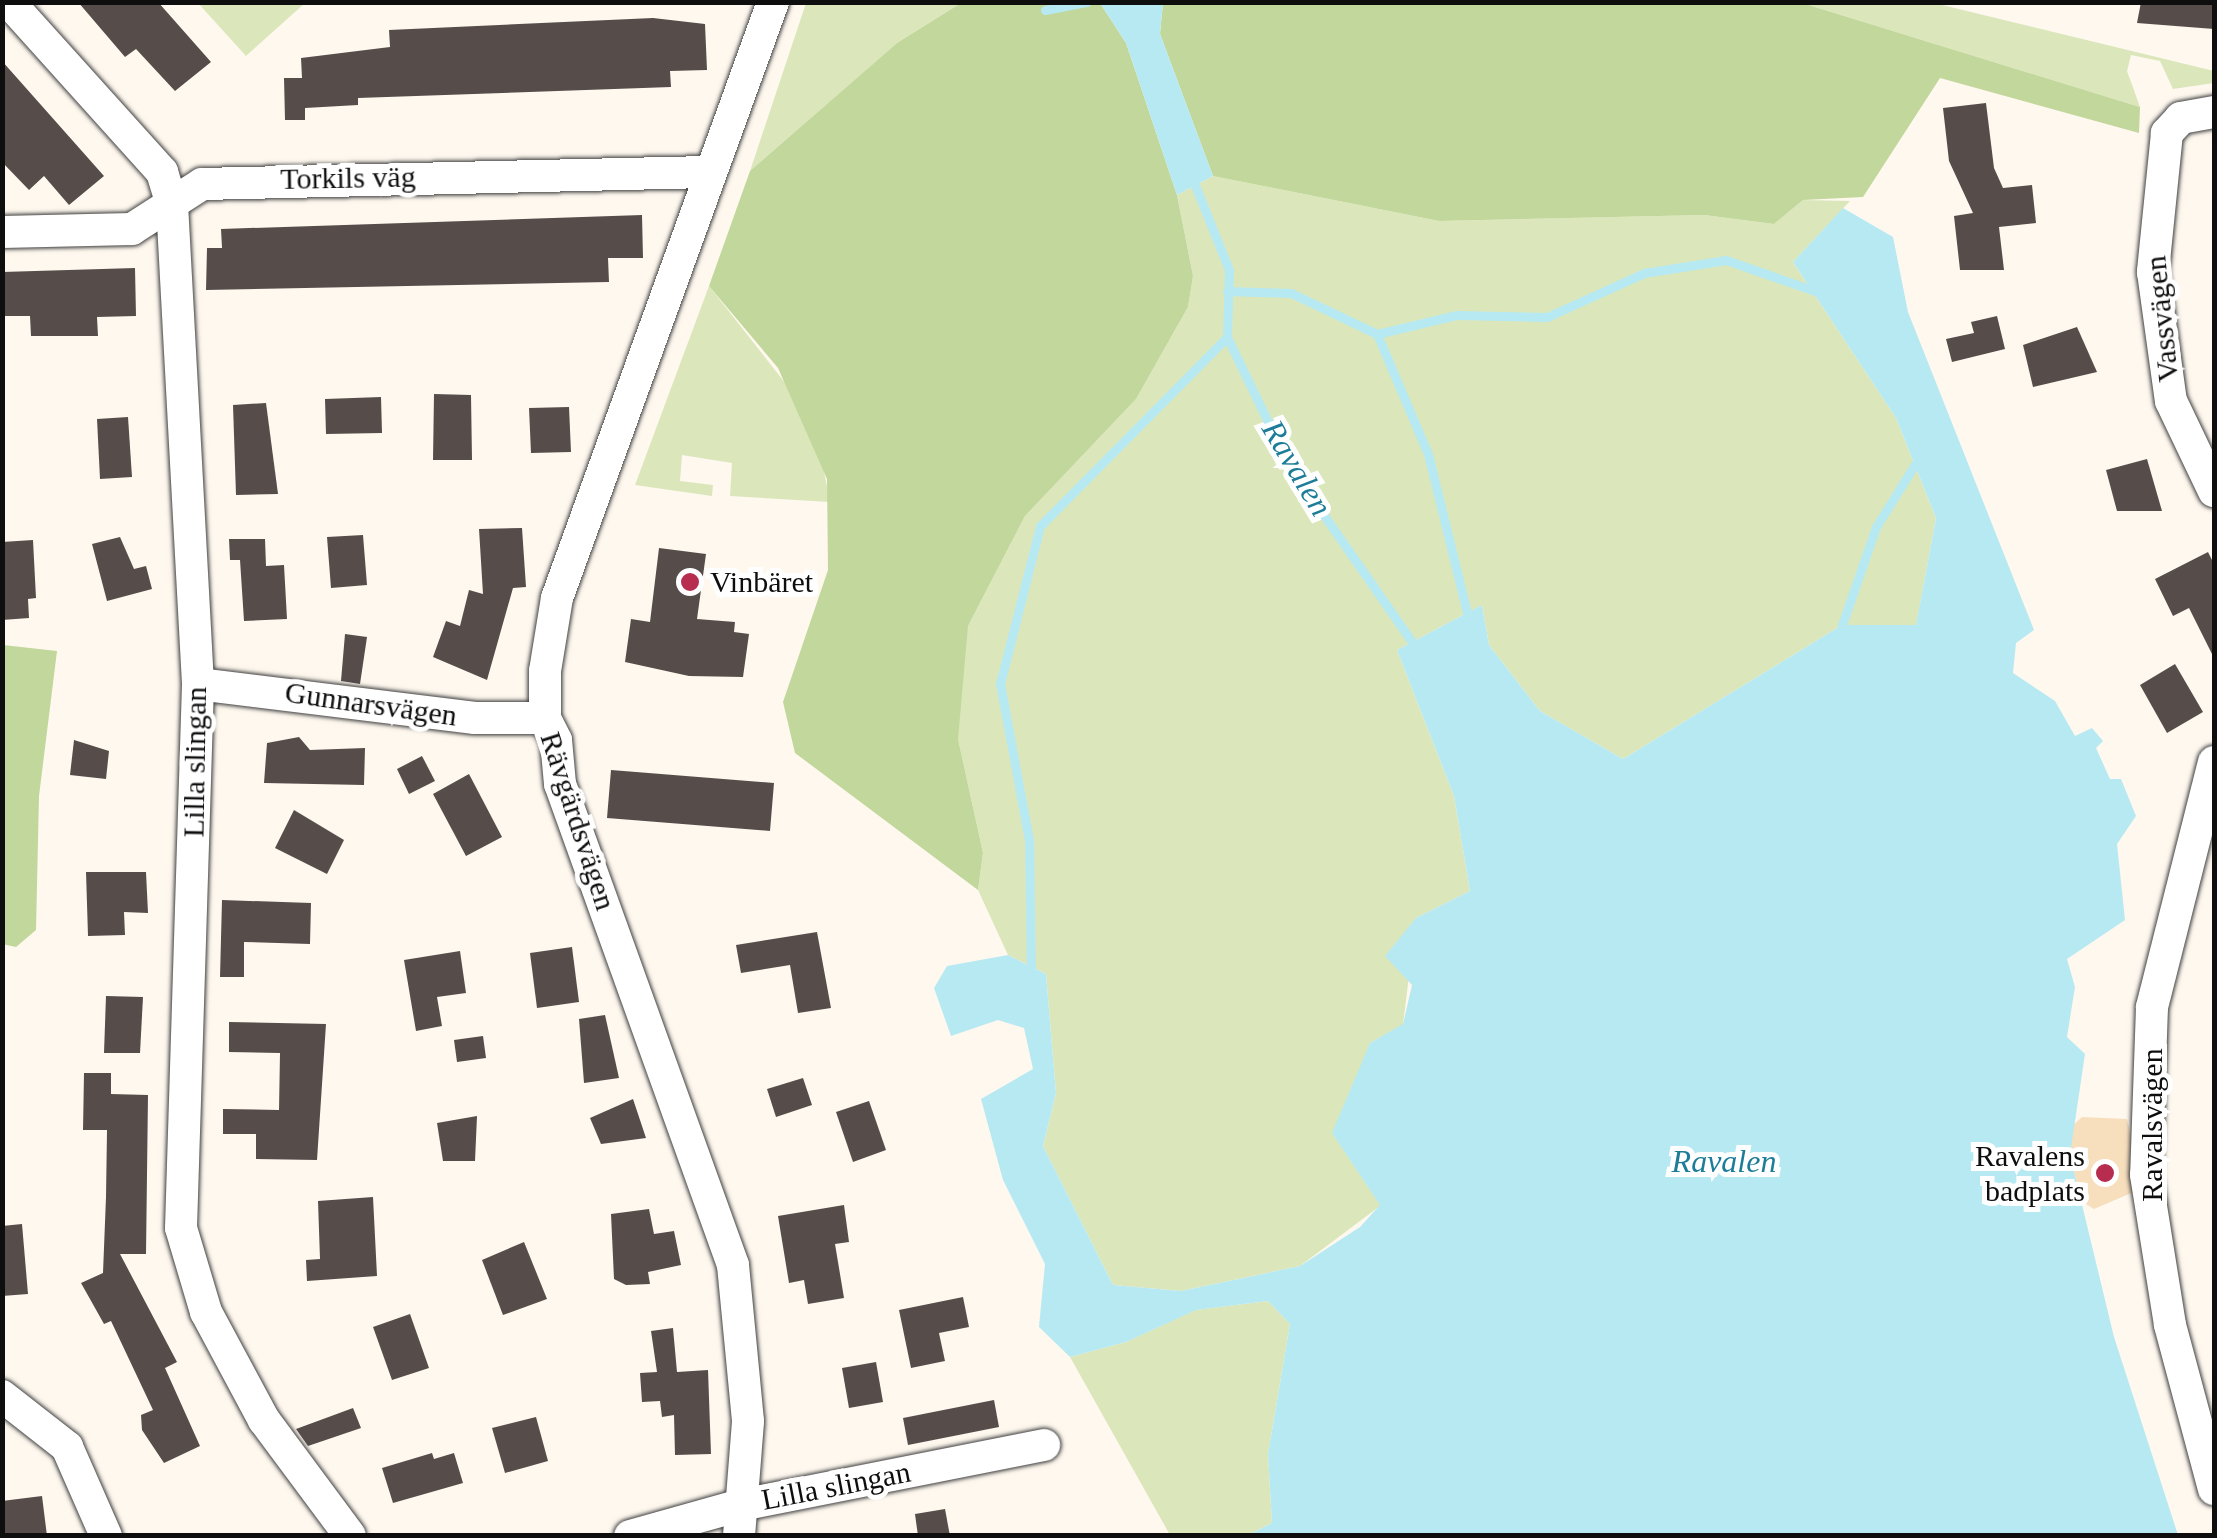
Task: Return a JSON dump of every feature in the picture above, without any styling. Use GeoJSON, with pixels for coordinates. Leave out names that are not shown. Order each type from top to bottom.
{"type":"FeatureCollection","features":[{"type":"Feature","properties":{"kind":"street","name":"Lilla slingan"},"geometry":{"type":"LineString","coordinates":[[9,2],[162,172],[172,204],[198,684],[181,1228],[206,1312],[264,1420],[350,1536]]}},
{"type":"Feature","properties":{"kind":"street","name":"Rävgärdsvägen"},"geometry":{"type":"LineString","coordinates":[[740,1520],[747,1403],[733,1264],[560,784],[556,740],[545,718],[557,598],[707,172],[773,2]]}},
{"type":"Feature","properties":{"kind":"street","name":"Vassvägen"},"geometry":{"type":"LineString","coordinates":[[2214,112],[2181,118],[2167,132],[2153,272],[2171,401],[2214,491]]}},
{"type":"Feature","properties":{"kind":"street","name":"Torkils väg"},"geometry":{"type":"LineString","coordinates":[[2,232],[132,229],[202,184],[707,172]]}},
{"type":"Feature","properties":{"kind":"street","name":"Gunnarsvägen"},"geometry":{"type":"LineString","coordinates":[[198,684],[476,718],[545,718]]}},
{"type":"Feature","properties":{"kind":"street","name":"Ravalsvägen"},"geometry":{"type":"LineString","coordinates":[[2214,762],[2152,1006],[2146,1175],[2170,1325],[2214,1489]]}},
{"type":"Feature","properties":{"kind":"street"},"geometry":{"type":"LineString","coordinates":[[2,1396],[67,1447],[106,1536]]}},
{"type":"Feature","properties":{"kind":"street","name":"Lilla slingan"},"geometry":{"type":"LineString","coordinates":[[630,1536],[740,1520],[1044,1445]]}},
{"type":"Feature","properties":{"kind":"green space"},"geometry":{"type":"Polygon","coordinates":[[[1163,2],[1802,3],[2140,107],[2139,133],[1940,78],[1863,197],[1803,200],[1774,224],[1704,215],[1439,221],[1213,176],[1160,34],[1163,2]]]}},
{"type":"Feature","properties":{"kind":"green space"},"geometry":{"type":"Polygon","coordinates":[[[198,3],[305,3],[246,56],[198,3]]]}},
{"type":"Feature","properties":{"kind":"green space"},"geometry":{"type":"Polygon","coordinates":[[[806,3],[961,3],[897,43],[750,171],[806,3]]]}},
{"type":"Feature","properties":{"kind":"green space"},"geometry":{"type":"Polygon","coordinates":[[[961,3],[1100,3],[1126,43],[1177,195],[1193,276],[1188,307],[1136,399],[1025,516],[968,626],[958,739],[983,853],[978,890],[795,753],[783,702],[828,570],[827,479],[778,368],[709,286],[750,171],[897,43],[961,3]]]}},
{"type":"Feature","properties":{"kind":"green space"},"geometry":{"type":"Polygon","coordinates":[[[1802,3],[1934,3],[2214,71],[2214,83],[2173,89],[2160,61],[2131,55],[2127,71],[2140,107],[1802,3]]]}},
{"type":"Feature","properties":{"kind":"green space"},"geometry":{"type":"Polygon","coordinates":[[[1213,176],[1439,221],[1704,215],[1774,224],[1803,200],[1850,201],[1793,262],[1896,418],[1936,518],[1916,626],[1842,625],[1623,759],[1540,711],[1489,645],[1482,605],[1397,650],[1454,796],[1470,891],[1416,918],[1403,1025],[1370,1043],[1380,1206],[1300,1266],[1181,1291],[1113,1285],[1043,1146],[1056,1093],[1046,974],[1008,955],[978,890],[983,853],[958,739],[958,682],[968,626],[1025,516],[1136,399],[1188,307],[1193,276],[1177,195],[1213,176]]]}},
{"type":"Feature","properties":{"kind":"green space"},"geometry":{"type":"Polygon","coordinates":[[[709,286],[793,393],[819,446],[830,502],[730,496],[732,463],[682,455],[680,481],[713,485],[712,496],[635,485],[709,286]]]}},
{"type":"Feature","properties":{"kind":"green space"},"geometry":{"type":"Polygon","coordinates":[[[3,645],[57,651],[39,796],[36,930],[16,947],[2,944],[3,645]]]}},
{"type":"Feature","properties":{"kind":"green space"},"geometry":{"type":"Polygon","coordinates":[[[1268,1301],[1290,1324],[1268,1454],[1272,1523],[1248,1535],[1170,1535],[1070,1357],[1126,1342],[1195,1310],[1268,1301]]]}},
{"type":"Feature","properties":{"kind":"sand","name":"Ravalens badplats"},"geometry":{"type":"Polygon","coordinates":[[[2082,1117],[2127,1119],[2135,1154],[2136,1191],[2094,1209],[2081,1201],[2070,1155],[2070,1128],[2082,1117]]]}},
{"type":"Feature","properties":{"kind":"water"},"geometry":{"type":"Polygon","coordinates":[[[1100,3],[1163,3],[1160,34],[1213,176],[1177,195],[1126,43],[1100,3]]]}},
{"type":"Feature","properties":{"kind":"water","name":"Ravalen"},"geometry":{"type":"Polygon","coordinates":[[[1843,208],[1893,237],[1908,312],[2034,630],[2016,643],[2013,673],[2055,701],[2075,736],[2092,728],[2103,741],[2096,748],[2110,779],[2121,779],[2136,816],[2117,844],[2125,920],[2067,959],[2075,987],[2067,1037],[2085,1054],[2070,1155],[2114,1337],[2178,1535],[1248,1535],[1272,1523],[1268,1454],[1290,1324],[1268,1301],[1196,1310],[1126,1342],[1070,1357],[1039,1327],[1045,1264],[1003,1180],[981,1099],[1033,1069],[1024,1028],[998,1020],[951,1036],[934,988],[947,966],[1008,955],[1046,974],[1056,1093],[1043,1146],[1113,1285],[1181,1291],[1300,1266],[1360,1227],[1380,1205],[1332,1133],[1370,1043],[1403,1024],[1412,985],[1385,956],[1416,918],[1470,891],[1454,796],[1397,650],[1482,605],[1489,645],[1540,711],[1623,759],[1842,625],[1916,625],[1936,518],[1896,418],[1793,262],[1843,208]]]}},
{"type":"Feature","properties":{"kind":"building"},"geometry":{"type":"Polygon","coordinates":[[[78,2],[158,2],[211,62],[175,91],[136,49],[125,57],[78,2]]]}},
{"type":"Feature","properties":{"kind":"building"},"geometry":{"type":"Polygon","coordinates":[[[2141,2],[2214,2],[2214,29],[2137,23],[2141,2]]]}},
{"type":"Feature","properties":{"kind":"building"},"geometry":{"type":"Polygon","coordinates":[[[653,18],[705,24],[707,70],[670,71],[671,87],[358,98],[358,105],[305,108],[305,120],[285,120],[284,78],[302,78],[301,58],[390,47],[389,30],[653,18]]]}},
{"type":"Feature","properties":{"kind":"building"},"geometry":{"type":"Polygon","coordinates":[[[2,61],[104,176],[69,205],[44,176],[29,190],[2,162],[2,61]]]}},
{"type":"Feature","properties":{"kind":"building"},"geometry":{"type":"Polygon","coordinates":[[[1986,103],[1994,168],[2003,188],[2032,185],[2036,223],[1999,227],[2004,270],[1960,270],[1954,216],[1973,213],[1949,161],[1943,108],[1986,103]]]}},
{"type":"Feature","properties":{"kind":"building"},"geometry":{"type":"Polygon","coordinates":[[[642,215],[643,258],[608,258],[609,282],[206,290],[207,248],[222,248],[221,229],[642,215]]]}},
{"type":"Feature","properties":{"kind":"building"},"geometry":{"type":"Polygon","coordinates":[[[135,268],[136,316],[97,317],[98,336],[31,336],[30,316],[2,316],[2,272],[135,268]]]}},
{"type":"Feature","properties":{"kind":"building"},"geometry":{"type":"Polygon","coordinates":[[[1997,316],[2005,349],[1952,362],[1946,339],[1974,333],[1971,322],[1997,316]]]}},
{"type":"Feature","properties":{"kind":"building"},"geometry":{"type":"Polygon","coordinates":[[[2077,327],[2097,372],[2033,387],[2023,345],[2077,327]]]}},
{"type":"Feature","properties":{"kind":"building"},"geometry":{"type":"Polygon","coordinates":[[[434,394],[471,395],[472,460],[433,460],[434,394]]]}},
{"type":"Feature","properties":{"kind":"building"},"geometry":{"type":"Polygon","coordinates":[[[381,397],[382,433],[326,434],[325,399],[381,397]]]}},
{"type":"Feature","properties":{"kind":"building"},"geometry":{"type":"Polygon","coordinates":[[[266,403],[278,494],[236,495],[233,405],[266,403]]]}},
{"type":"Feature","properties":{"kind":"building"},"geometry":{"type":"Polygon","coordinates":[[[569,407],[571,452],[531,453],[529,408],[569,407]]]}},
{"type":"Feature","properties":{"kind":"building"},"geometry":{"type":"Polygon","coordinates":[[[128,417],[132,477],[100,479],[97,419],[128,417]]]}},
{"type":"Feature","properties":{"kind":"building"},"geometry":{"type":"Polygon","coordinates":[[[2147,459],[2162,511],[2117,511],[2106,470],[2147,459]]]}},
{"type":"Feature","properties":{"kind":"building"},"geometry":{"type":"Polygon","coordinates":[[[522,528],[526,587],[513,588],[487,680],[433,657],[446,621],[460,626],[469,590],[483,594],[479,529],[522,528]]]}},
{"type":"Feature","properties":{"kind":"building"},"geometry":{"type":"Polygon","coordinates":[[[363,535],[367,585],[331,588],[327,537],[363,535]]]}},
{"type":"Feature","properties":{"kind":"building"},"geometry":{"type":"Polygon","coordinates":[[[120,537],[134,569],[146,566],[152,589],[107,601],[92,544],[120,537]]]}},
{"type":"Feature","properties":{"kind":"building"},"geometry":{"type":"Polygon","coordinates":[[[229,539],[265,539],[266,566],[284,565],[287,619],[244,621],[240,560],[230,560],[229,539]]]}},
{"type":"Feature","properties":{"kind":"building"},"geometry":{"type":"Polygon","coordinates":[[[33,540],[36,598],[28,599],[29,618],[2,620],[2,542],[33,540]]]}},
{"type":"Feature","properties":{"kind":"building","name":"Vinbäret"},"geometry":{"type":"Polygon","coordinates":[[[659,548],[706,554],[697,619],[735,622],[734,632],[749,634],[743,677],[689,676],[625,662],[631,619],[650,622],[659,548]]]}},
{"type":"Feature","properties":{"kind":"building"},"geometry":{"type":"Polygon","coordinates":[[[2208,552],[2214,564],[2214,658],[2189,608],[2173,616],[2155,579],[2208,552]]]}},
{"type":"Feature","properties":{"kind":"building"},"geometry":{"type":"Polygon","coordinates":[[[345,634],[367,637],[360,684],[341,681],[345,634]]]}},
{"type":"Feature","properties":{"kind":"building"},"geometry":{"type":"Polygon","coordinates":[[[2175,664],[2203,712],[2167,733],[2140,685],[2175,664]]]}},
{"type":"Feature","properties":{"kind":"building"},"geometry":{"type":"Polygon","coordinates":[[[299,737],[310,750],[365,748],[364,785],[264,783],[267,743],[299,737]]]}},
{"type":"Feature","properties":{"kind":"building"},"geometry":{"type":"Polygon","coordinates":[[[74,740],[109,751],[106,779],[70,775],[74,740]]]}},
{"type":"Feature","properties":{"kind":"building"},"geometry":{"type":"Polygon","coordinates":[[[422,756],[435,781],[409,794],[397,769],[422,756]]]}},
{"type":"Feature","properties":{"kind":"building"},"geometry":{"type":"Polygon","coordinates":[[[611,770],[774,783],[770,831],[607,818],[611,770]]]}},
{"type":"Feature","properties":{"kind":"building"},"geometry":{"type":"Polygon","coordinates":[[[469,774],[502,837],[466,856],[433,794],[469,774]]]}},
{"type":"Feature","properties":{"kind":"building"},"geometry":{"type":"Polygon","coordinates":[[[294,810],[344,840],[327,874],[275,848],[294,810]]]}},
{"type":"Feature","properties":{"kind":"building"},"geometry":{"type":"Polygon","coordinates":[[[86,872],[146,872],[148,913],[124,912],[125,935],[88,936],[86,872]]]}},
{"type":"Feature","properties":{"kind":"building"},"geometry":{"type":"Polygon","coordinates":[[[222,900],[311,903],[310,944],[244,942],[244,977],[220,977],[222,900]]]}},
{"type":"Feature","properties":{"kind":"building"},"geometry":{"type":"Polygon","coordinates":[[[817,932],[831,1008],[798,1013],[790,965],[741,973],[736,945],[817,932]]]}},
{"type":"Feature","properties":{"kind":"building"},"geometry":{"type":"Polygon","coordinates":[[[572,947],[579,1002],[537,1008],[530,953],[572,947]]]}},
{"type":"Feature","properties":{"kind":"building"},"geometry":{"type":"Polygon","coordinates":[[[460,951],[466,993],[437,997],[442,1026],[416,1031],[404,960],[460,951]]]}},
{"type":"Feature","properties":{"kind":"building"},"geometry":{"type":"Polygon","coordinates":[[[106,996],[143,997],[140,1053],[104,1053],[106,996]]]}},
{"type":"Feature","properties":{"kind":"building"},"geometry":{"type":"Polygon","coordinates":[[[605,1015],[619,1078],[584,1083],[579,1019],[605,1015]]]}},
{"type":"Feature","properties":{"kind":"building"},"geometry":{"type":"Polygon","coordinates":[[[229,1022],[326,1024],[317,1160],[256,1159],[256,1134],[223,1134],[223,1109],[279,1110],[280,1053],[229,1052],[229,1022]]]}},
{"type":"Feature","properties":{"kind":"building"},"geometry":{"type":"Polygon","coordinates":[[[483,1036],[486,1058],[457,1062],[454,1040],[483,1036]]]}},
{"type":"Feature","properties":{"kind":"building"},"geometry":{"type":"Polygon","coordinates":[[[84,1073],[111,1073],[111,1094],[148,1095],[146,1254],[120,1254],[177,1362],[165,1368],[200,1446],[164,1463],[142,1430],[141,1415],[153,1410],[111,1321],[104,1324],[81,1283],[103,1273],[107,1130],[83,1130],[84,1073]]]}},
{"type":"Feature","properties":{"kind":"building"},"geometry":{"type":"Polygon","coordinates":[[[803,1078],[812,1105],[776,1117],[767,1089],[803,1078]]]}},
{"type":"Feature","properties":{"kind":"building"},"geometry":{"type":"Polygon","coordinates":[[[633,1099],[646,1138],[601,1144],[590,1118],[633,1099]]]}},
{"type":"Feature","properties":{"kind":"building"},"geometry":{"type":"Polygon","coordinates":[[[869,1101],[886,1150],[853,1162],[836,1112],[869,1101]]]}},
{"type":"Feature","properties":{"kind":"building"},"geometry":{"type":"Polygon","coordinates":[[[477,1116],[475,1161],[443,1161],[437,1123],[477,1116]]]}},
{"type":"Feature","properties":{"kind":"building"},"geometry":{"type":"Polygon","coordinates":[[[373,1197],[377,1276],[307,1281],[306,1260],[320,1259],[318,1201],[373,1197]]]}},
{"type":"Feature","properties":{"kind":"building"},"geometry":{"type":"Polygon","coordinates":[[[844,1205],[849,1242],[835,1244],[844,1298],[808,1304],[804,1280],[789,1283],[778,1216],[844,1205]]]}},
{"type":"Feature","properties":{"kind":"building"},"geometry":{"type":"Polygon","coordinates":[[[649,1209],[654,1234],[674,1231],[681,1265],[648,1272],[650,1284],[626,1285],[614,1279],[611,1214],[649,1209]]]}},
{"type":"Feature","properties":{"kind":"building"},"geometry":{"type":"Polygon","coordinates":[[[22,1224],[28,1294],[2,1296],[2,1226],[22,1224]]]}},
{"type":"Feature","properties":{"kind":"building"},"geometry":{"type":"Polygon","coordinates":[[[524,1242],[547,1299],[503,1315],[482,1260],[524,1242]]]}},
{"type":"Feature","properties":{"kind":"building"},"geometry":{"type":"Polygon","coordinates":[[[963,1297],[969,1327],[939,1333],[945,1361],[911,1368],[899,1310],[963,1297]]]}},
{"type":"Feature","properties":{"kind":"building"},"geometry":{"type":"Polygon","coordinates":[[[410,1314],[429,1368],[392,1380],[373,1327],[410,1314]]]}},
{"type":"Feature","properties":{"kind":"building"},"geometry":{"type":"Polygon","coordinates":[[[673,1328],[677,1372],[708,1370],[711,1454],[675,1455],[674,1415],[662,1417],[660,1401],[642,1402],[640,1373],[657,1372],[651,1331],[673,1328]]]}},
{"type":"Feature","properties":{"kind":"building"},"geometry":{"type":"Polygon","coordinates":[[[876,1362],[883,1402],[849,1408],[842,1368],[876,1362]]]}},
{"type":"Feature","properties":{"kind":"building"},"geometry":{"type":"Polygon","coordinates":[[[994,1400],[999,1427],[908,1445],[903,1418],[994,1400]]]}},
{"type":"Feature","properties":{"kind":"building"},"geometry":{"type":"Polygon","coordinates":[[[353,1408],[361,1428],[308,1446],[296,1429],[353,1408]]]}},
{"type":"Feature","properties":{"kind":"building"},"geometry":{"type":"Polygon","coordinates":[[[536,1417],[548,1461],[505,1473],[492,1428],[536,1417]]]}},
{"type":"Feature","properties":{"kind":"building"},"geometry":{"type":"Polygon","coordinates":[[[432,1453],[434,1459],[454,1453],[463,1483],[393,1503],[382,1468],[432,1453]]]}},
{"type":"Feature","properties":{"kind":"building"},"geometry":{"type":"Polygon","coordinates":[[[42,1496],[47,1536],[4,1536],[2,1501],[42,1496]]]}},
{"type":"Feature","properties":{"kind":"building"},"geometry":{"type":"Polygon","coordinates":[[[945,1509],[950,1536],[918,1536],[915,1514],[945,1509]]]}},
{"type":"Feature","properties":{"kind":"waterway"},"geometry":{"type":"LineString","coordinates":[[1045,10],[1087,2]]}},
{"type":"Feature","properties":{"kind":"waterway"},"geometry":{"type":"LineString","coordinates":[[1031,975],[1029,840],[1000,684],[1040,526],[1227,337],[1229,270],[1195,185]]}},
{"type":"Feature","properties":{"kind":"waterway","name":"Ravalen"},"geometry":{"type":"LineString","coordinates":[[1227,291],[1291,293],[1377,334],[1457,315],[1547,317],[1644,273],[1726,260],[1821,293]]}},
{"type":"Feature","properties":{"kind":"waterway","name":"Ravalen"},"geometry":{"type":"LineString","coordinates":[[1377,334],[1428,454],[1467,613]]}},
{"type":"Feature","properties":{"kind":"waterway","name":"Ravalen"},"geometry":{"type":"LineString","coordinates":[[1227,337],[1289,465],[1412,642]]}},
{"type":"Feature","properties":{"kind":"waterway","name":"Ravalen"},"geometry":{"type":"LineString","coordinates":[[1842,625],[1876,527],[1920,456]]}},
{"type":"Feature","properties":{"kind":"place","name":"Vinbäret"},"geometry":{"type":"Point","coordinates":[690,582]}},
{"type":"Feature","properties":{"kind":"place","name":"Ravalens badplats"},"geometry":{"type":"Point","coordinates":[2105,1173]}}]}
